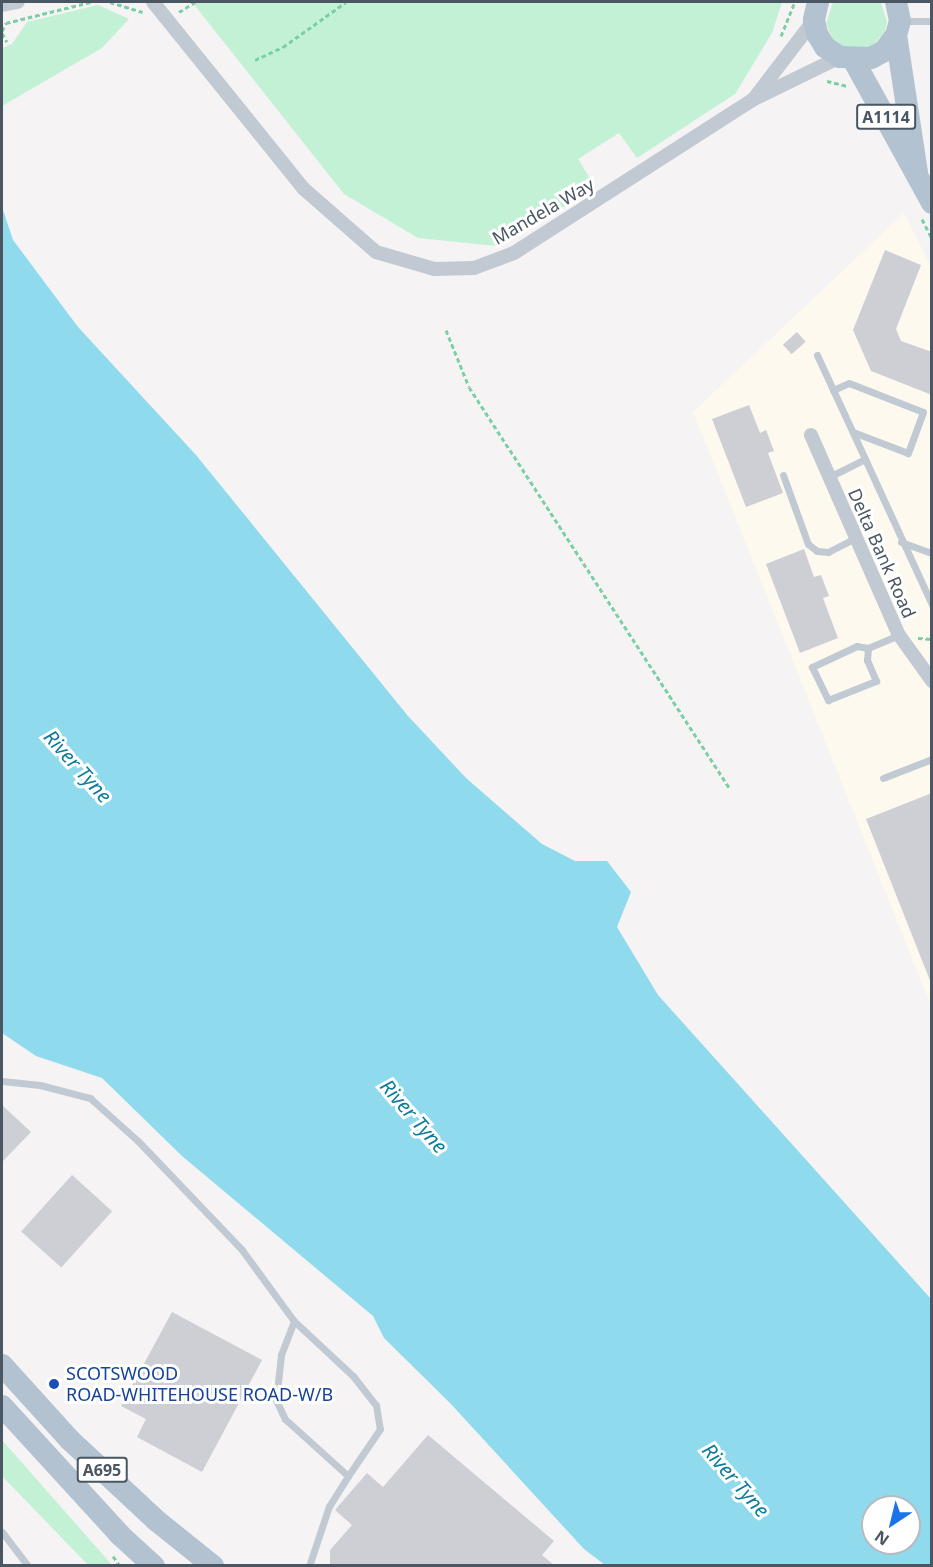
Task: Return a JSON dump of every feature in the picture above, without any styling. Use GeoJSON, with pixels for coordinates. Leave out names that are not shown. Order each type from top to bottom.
{"type":"FeatureCollection","features":[{"type":"Feature","properties":{"kind":"main road"},"geometry":{"type":"LineString","coordinates":[[816,11],[825,47],[847,59],[871,58],[884,51],[897,19]]}},
{"type":"Feature","properties":{"kind":"main road","name":"A1114"},"geometry":{"type":"LineString","coordinates":[[897,19],[917,173],[926,210]]}},
{"type":"Feature","properties":{"kind":"main road","name":"A1114"},"geometry":{"type":"LineString","coordinates":[[847,59],[917,173]]}},
{"type":"Feature","properties":{"kind":"main road","name":"A695"},"geometry":{"type":"LineString","coordinates":[[2,1365],[70,1440],[213,1566]]}},
{"type":"Feature","properties":{"kind":"main road","name":"A695"},"geometry":{"type":"LineString","coordinates":[[2,1406],[120,1535],[154,1566]]}},
{"type":"Feature","properties":{"kind":"street"},"geometry":{"type":"LineString","coordinates":[[2,5],[18,2]]}},
{"type":"Feature","properties":{"kind":"street","name":"Mandela Way"},"geometry":{"type":"LineString","coordinates":[[148,7],[167,19],[304,189],[376,252],[434,269],[474,268],[514,253],[753,100],[847,59]]}},
{"type":"Feature","properties":{"kind":"street","name":"Mandela Way"},"geometry":{"type":"LineString","coordinates":[[753,100],[816,11]]}},
{"type":"Feature","properties":{"kind":"street","name":"Delta Bank Road"},"geometry":{"type":"LineString","coordinates":[[811,435],[899,636],[932,681]]}},
{"type":"Feature","properties":{"kind":"lane"},"geometry":{"type":"LineString","coordinates":[[897,19],[932,21]]}},
{"type":"Feature","properties":{"kind":"lane"},"geometry":{"type":"LineString","coordinates":[[817,355],[901,542],[932,605]]}},
{"type":"Feature","properties":{"kind":"lane"},"geometry":{"type":"LineString","coordinates":[[833,390],[849,383],[923,412],[908,453],[853,432]]}},
{"type":"Feature","properties":{"kind":"lane"},"geometry":{"type":"LineString","coordinates":[[829,477],[865,459]]}},
{"type":"Feature","properties":{"kind":"lane"},"geometry":{"type":"LineString","coordinates":[[783,475],[808,544],[817,551],[828,552],[856,538]]}},
{"type":"Feature","properties":{"kind":"lane"},"geometry":{"type":"LineString","coordinates":[[901,542],[932,553]]}},
{"type":"Feature","properties":{"kind":"lane"},"geometry":{"type":"LineString","coordinates":[[868,648],[867,660],[876,681],[828,700],[812,666],[857,646],[868,648],[899,636]]}},
{"type":"Feature","properties":{"kind":"lane"},"geometry":{"type":"LineString","coordinates":[[883,778],[932,759]]}},
{"type":"Feature","properties":{"kind":"lane"},"geometry":{"type":"LineString","coordinates":[[2,1081],[40,1085],[90,1098],[138,1141],[242,1250],[294,1321],[353,1376],[376,1405],[380,1429],[329,1506],[309,1565]]}},
{"type":"Feature","properties":{"kind":"lane"},"geometry":{"type":"LineString","coordinates":[[294,1321],[281,1356],[276,1400],[285,1419],[348,1476]]}},
{"type":"Feature","properties":{"kind":"lane"},"geometry":{"type":"LineString","coordinates":[[2,1532],[28,1566]]}},
{"type":"Feature","properties":{"kind":"path"},"geometry":{"type":"LineString","coordinates":[[7,42],[2,32],[6,23],[90,2]]}},
{"type":"Feature","properties":{"kind":"path"},"geometry":{"type":"LineString","coordinates":[[110,2],[148,7]]}},
{"type":"Feature","properties":{"kind":"path"},"geometry":{"type":"LineString","coordinates":[[167,19],[195,2]]}},
{"type":"Feature","properties":{"kind":"path"},"geometry":{"type":"LineString","coordinates":[[255,60],[283,47],[346,2]]}},
{"type":"Feature","properties":{"kind":"path"},"geometry":{"type":"LineString","coordinates":[[819,83],[829,81],[847,86],[855,94]]}},
{"type":"Feature","properties":{"kind":"path"},"geometry":{"type":"LineString","coordinates":[[926,210],[932,239]]}},
{"type":"Feature","properties":{"kind":"path"},"geometry":{"type":"LineString","coordinates":[[446,330],[469,387],[729,788]]}},
{"type":"Feature","properties":{"kind":"shaded area"},"geometry":{"type":"Polygon","coordinates":[[[904,213],[932,268],[931,1006],[693,412],[904,213]]]}},
{"type":"Feature","properties":{"kind":"green space"},"geometry":{"type":"Polygon","coordinates":[[[192,2],[782,2],[772,33],[735,94],[637,158],[619,133],[578,159],[596,188],[497,246],[418,238],[344,194],[192,2]]]}},
{"type":"Feature","properties":{"kind":"green space"},"geometry":{"type":"Polygon","coordinates":[[[833,2],[881,3],[887,22],[885,31],[872,47],[853,52],[834,42],[826,24],[833,2]]]}},
{"type":"Feature","properties":{"kind":"green space"},"geometry":{"type":"Polygon","coordinates":[[[98,5],[129,19],[102,48],[2,106],[2,48],[12,44],[27,22],[98,5]]]}},
{"type":"Feature","properties":{"kind":"green space"},"geometry":{"type":"Polygon","coordinates":[[[2,1440],[112,1565],[88,1565],[2,1476],[2,1440]]]}},
{"type":"Feature","properties":{"kind":"water","name":"River Tyne"},"geometry":{"type":"Polygon","coordinates":[[[2,207],[13,240],[78,327],[196,455],[408,716],[466,778],[542,844],[575,861],[607,861],[631,892],[617,927],[658,995],[931,1299],[931,1565],[605,1565],[584,1549],[450,1403],[384,1338],[373,1316],[182,1156],[102,1078],[36,1056],[2,1033],[2,207]]]}},
{"type":"Feature","properties":{"kind":"building"},"geometry":{"type":"Polygon","coordinates":[[[885,250],[921,265],[896,329],[901,341],[932,352],[932,395],[871,371],[853,330],[885,250]]]}},
{"type":"Feature","properties":{"kind":"building"},"geometry":{"type":"Polygon","coordinates":[[[797,332],[806,342],[792,354],[783,345],[797,332]]]}},
{"type":"Feature","properties":{"kind":"building"},"geometry":{"type":"Polygon","coordinates":[[[749,405],[760,433],[766,430],[774,451],[768,453],[783,493],[746,507],[712,419],[749,405]]]}},
{"type":"Feature","properties":{"kind":"building"},"geometry":{"type":"Polygon","coordinates":[[[804,549],[814,577],[821,575],[829,596],[823,598],[838,638],[800,653],[766,564],[804,549]]]}},
{"type":"Feature","properties":{"kind":"building"},"geometry":{"type":"Polygon","coordinates":[[[932,793],[932,983],[931,983],[866,819],[932,793]]]}},
{"type":"Feature","properties":{"kind":"building"},"geometry":{"type":"Polygon","coordinates":[[[2,1105],[31,1132],[2,1162],[2,1105]]]}},
{"type":"Feature","properties":{"kind":"building"},"geometry":{"type":"Polygon","coordinates":[[[72,1175],[112,1211],[61,1268],[21,1231],[72,1175]]]}},
{"type":"Feature","properties":{"kind":"building"},"geometry":{"type":"Polygon","coordinates":[[[172,1312],[262,1360],[202,1472],[137,1437],[146,1419],[121,1406],[172,1312]]]}},
{"type":"Feature","properties":{"kind":"building"},"geometry":{"type":"Polygon","coordinates":[[[428,1435],[554,1541],[542,1555],[555,1566],[330,1566],[330,1550],[352,1525],[335,1510],[367,1473],[383,1487],[428,1435]]]}},
{"type":"Feature","properties":{"kind":"place","name":"SCOTSWOOD ROAD-WHITEHOUSE ROAD-W/B"},"geometry":{"type":"Point","coordinates":[54,1384]}}]}
